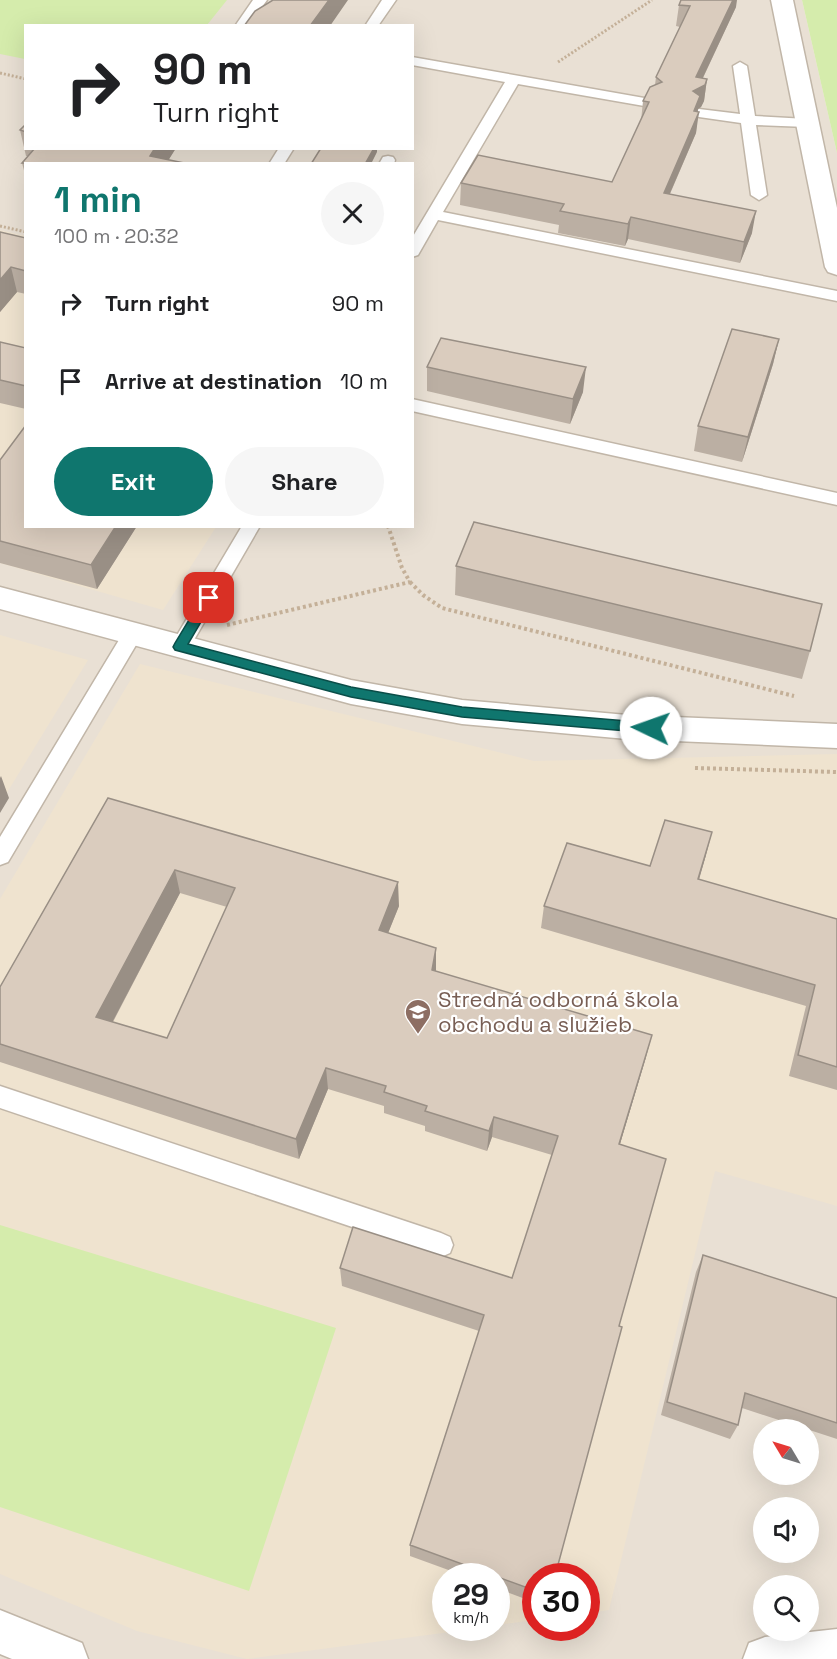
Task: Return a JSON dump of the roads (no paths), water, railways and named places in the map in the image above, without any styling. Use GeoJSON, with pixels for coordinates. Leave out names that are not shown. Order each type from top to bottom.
{"type":"FeatureCollection","features":[{"type":"Feature","properties":{"kind":"street"},"geometry":{"type":"LineString","coordinates":[[782,0],[837,267]]}},
{"type":"Feature","properties":{"kind":"street"},"geometry":{"type":"LineString","coordinates":[[0,598],[132,635],[184,640],[351,692],[462,712],[627,727],[837,736]]}},
{"type":"Feature","properties":{"kind":"street"},"geometry":{"type":"LineString","coordinates":[[0,1632],[66,1659]]}},
{"type":"Feature","properties":{"kind":"street"},"geometry":{"type":"LineString","coordinates":[[765,1659],[837,1651]]}},
{"type":"Feature","properties":{"kind":"lane"},"geometry":{"type":"LineString","coordinates":[[242,24],[260,0]]}},
{"type":"Feature","properties":{"kind":"lane"},"geometry":{"type":"LineString","coordinates":[[371,24],[389,0]]}},
{"type":"Feature","properties":{"kind":"lane"},"geometry":{"type":"LineString","coordinates":[[414,61],[650,103]]}},
{"type":"Feature","properties":{"kind":"lane"},"geometry":{"type":"LineString","coordinates":[[740,66],[759,195]]}},
{"type":"Feature","properties":{"kind":"lane"},"geometry":{"type":"LineString","coordinates":[[414,249],[513,80]]}},
{"type":"Feature","properties":{"kind":"lane"},"geometry":{"type":"LineString","coordinates":[[699,113],[749,120],[807,123]]}},
{"type":"Feature","properties":{"kind":"lane"},"geometry":{"type":"LineString","coordinates":[[434,215],[837,296]]}},
{"type":"Feature","properties":{"kind":"lane"},"geometry":{"type":"LineString","coordinates":[[414,405],[837,499]]}},
{"type":"Feature","properties":{"kind":"lane"},"geometry":{"type":"LineString","coordinates":[[184,640],[250,528]]}},
{"type":"Feature","properties":{"kind":"lane"},"geometry":{"type":"LineString","coordinates":[[0,856],[132,635]]}},
{"type":"Feature","properties":{"kind":"lane"},"geometry":{"type":"LineString","coordinates":[[0,1097],[441,1245]]}},
{"type":"Feature","properties":{"kind":"place","name":"Stredná odborná škola obchodu a služieb"},"geometry":{"type":"Point","coordinates":[418,1035]}}]}
